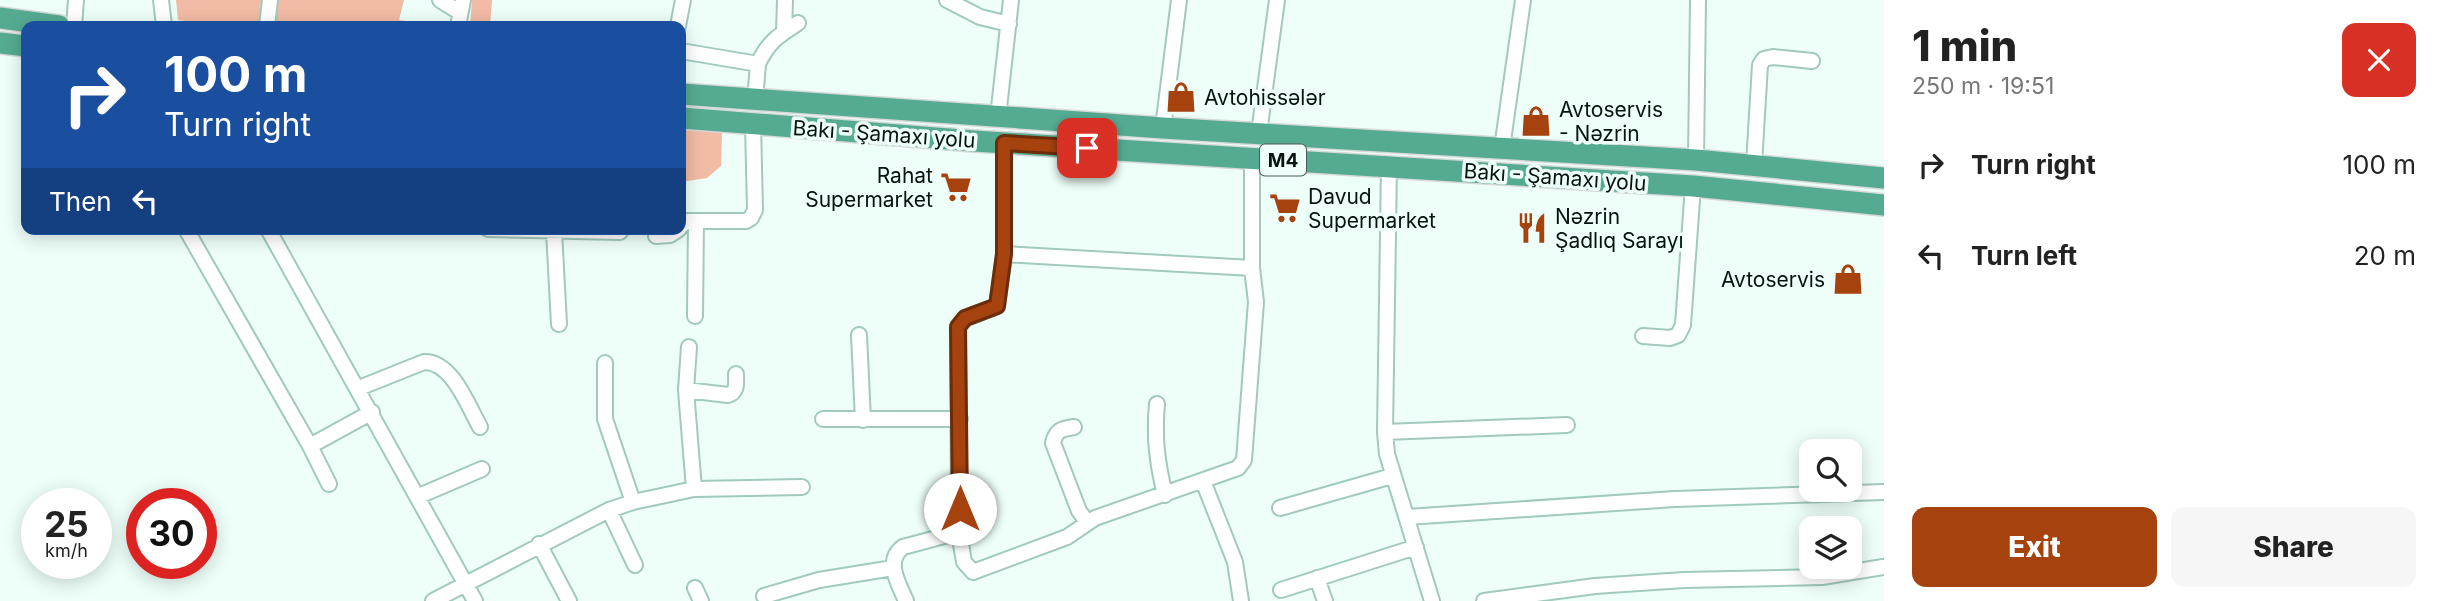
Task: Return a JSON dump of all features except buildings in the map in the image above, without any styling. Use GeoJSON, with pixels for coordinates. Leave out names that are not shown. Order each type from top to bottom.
{"type":"FeatureCollection","features":[{"type":"Feature","properties":{"kind":"highway"},"geometry":{"type":"LineString","coordinates":[[0,18],[22,21]]}},
{"type":"Feature","properties":{"kind":"highway"},"geometry":{"type":"LineString","coordinates":[[0,43],[21,46]]}},
{"type":"Feature","properties":{"kind":"highway","name":"Bakı - Şamaxı yolu"},"geometry":{"type":"LineString","coordinates":[[686,94],[1163,128],[1696,160],[1884,178]]}},
{"type":"Feature","properties":{"kind":"highway","name":"Bakı - Şamaxı yolu"},"geometry":{"type":"LineString","coordinates":[[686,118],[1004,143],[1693,186],[1884,205]]}},
{"type":"Feature","properties":{"kind":"street"},"geometry":{"type":"LineString","coordinates":[[74,21],[76,0]]}},
{"type":"Feature","properties":{"kind":"street"},"geometry":{"type":"LineString","coordinates":[[161,0],[163,21]]}},
{"type":"Feature","properties":{"kind":"street"},"geometry":{"type":"LineString","coordinates":[[268,21],[270,0]]}},
{"type":"Feature","properties":{"kind":"street"},"geometry":{"type":"LineString","coordinates":[[440,0],[460,13]]}},
{"type":"Feature","properties":{"kind":"street"},"geometry":{"type":"LineString","coordinates":[[679,21],[683,0]]}},
{"type":"Feature","properties":{"kind":"street"},"geometry":{"type":"LineString","coordinates":[[784,32],[785,0]]}},
{"type":"Feature","properties":{"kind":"street"},"geometry":{"type":"LineString","coordinates":[[947,0],[980,17],[1009,24]]}},
{"type":"Feature","properties":{"kind":"street"},"geometry":{"type":"LineString","coordinates":[[998,117],[1011,0]]}},
{"type":"Feature","properties":{"kind":"street"},"geometry":{"type":"LineString","coordinates":[[1163,128],[1179,0]]}},
{"type":"Feature","properties":{"kind":"street"},"geometry":{"type":"LineString","coordinates":[[1259,133],[1277,0]]}},
{"type":"Feature","properties":{"kind":"street"},"geometry":{"type":"LineString","coordinates":[[1502,148],[1523,0]]}},
{"type":"Feature","properties":{"kind":"street"},"geometry":{"type":"LineString","coordinates":[[1696,160],[1698,0]]}},
{"type":"Feature","properties":{"kind":"street"},"geometry":{"type":"LineString","coordinates":[[755,100],[758,64],[765,48],[798,23]]}},
{"type":"Feature","properties":{"kind":"street"},"geometry":{"type":"LineString","coordinates":[[686,52],[758,64]]}},
{"type":"Feature","properties":{"kind":"street"},"geometry":{"type":"LineString","coordinates":[[1754,165],[1760,65],[1764,59],[1773,57],[1812,61]]}},
{"type":"Feature","properties":{"kind":"street"},"geometry":{"type":"LineString","coordinates":[[686,222],[746,221],[751,218],[755,211],[753,124]]}},
{"type":"Feature","properties":{"kind":"street"},"geometry":{"type":"LineString","coordinates":[[1004,143],[1004,254],[997,306],[965,318],[958,327],[960,532],[964,562],[973,572],[1067,537],[1087,522],[1238,468],[1244,460],[1256,302],[1252,268],[1252,158]]}},
{"type":"Feature","properties":{"kind":"street"},"geometry":{"type":"LineString","coordinates":[[1390,166],[1385,432],[1392,476],[1432,601]]}},
{"type":"Feature","properties":{"kind":"street"},"geometry":{"type":"LineString","coordinates":[[1643,337],[1670,338],[1678,335],[1683,325],[1693,186]]}},
{"type":"Feature","properties":{"kind":"street"},"geometry":{"type":"LineString","coordinates":[[695,316],[696,221]]}},
{"type":"Feature","properties":{"kind":"street"},"geometry":{"type":"LineString","coordinates":[[189,235],[310,446],[328,484]]}},
{"type":"Feature","properties":{"kind":"street"},"geometry":{"type":"LineString","coordinates":[[271,235],[359,388],[475,601]]}},
{"type":"Feature","properties":{"kind":"street"},"geometry":{"type":"LineString","coordinates":[[554,235],[559,324]]}},
{"type":"Feature","properties":{"kind":"street"},"geometry":{"type":"LineString","coordinates":[[656,236],[670,235]]}},
{"type":"Feature","properties":{"kind":"street"},"geometry":{"type":"LineString","coordinates":[[1004,254],[1252,268]]}},
{"type":"Feature","properties":{"kind":"street"},"geometry":{"type":"LineString","coordinates":[[859,335],[863,420]]}},
{"type":"Feature","properties":{"kind":"street"},"geometry":{"type":"LineString","coordinates":[[689,347],[687,390],[694,489]]}},
{"type":"Feature","properties":{"kind":"street"},"geometry":{"type":"LineString","coordinates":[[359,388],[424,362],[432,362],[441,365],[448,372],[480,427]]}},
{"type":"Feature","properties":{"kind":"street"},"geometry":{"type":"LineString","coordinates":[[605,363],[605,419],[633,502]]}},
{"type":"Feature","properties":{"kind":"street"},"geometry":{"type":"LineString","coordinates":[[687,390],[733,394],[736,390],[736,374]]}},
{"type":"Feature","properties":{"kind":"street"},"geometry":{"type":"LineString","coordinates":[[1157,404],[1154,436],[1157,465],[1165,495]]}},
{"type":"Feature","properties":{"kind":"street"},"geometry":{"type":"LineString","coordinates":[[310,446],[372,412]]}},
{"type":"Feature","properties":{"kind":"street"},"geometry":{"type":"LineString","coordinates":[[823,419],[960,419]]}},
{"type":"Feature","properties":{"kind":"street"},"geometry":{"type":"LineString","coordinates":[[1385,432],[1567,425]]}},
{"type":"Feature","properties":{"kind":"street"},"geometry":{"type":"LineString","coordinates":[[1074,427],[1060,429],[1055,434],[1053,443],[1079,510],[1087,522]]}},
{"type":"Feature","properties":{"kind":"street"},"geometry":{"type":"LineString","coordinates":[[419,496],[482,469]]}},
{"type":"Feature","properties":{"kind":"street"},"geometry":{"type":"LineString","coordinates":[[1280,508],[1392,476]]}},
{"type":"Feature","properties":{"kind":"street"},"geometry":{"type":"LineString","coordinates":[[1203,481],[1234,562],[1241,601]]}},
{"type":"Feature","properties":{"kind":"street"},"geometry":{"type":"LineString","coordinates":[[433,601],[540,544],[609,510],[633,502],[694,489],[802,487]]}},
{"type":"Feature","properties":{"kind":"street"},"geometry":{"type":"LineString","coordinates":[[1407,517],[1675,499],[1884,492]]}},
{"type":"Feature","properties":{"kind":"street"},"geometry":{"type":"LineString","coordinates":[[609,510],[635,565]]}},
{"type":"Feature","properties":{"kind":"street"},"geometry":{"type":"LineString","coordinates":[[906,601],[893,568],[893,558],[903,547],[960,532]]}},
{"type":"Feature","properties":{"kind":"street"},"geometry":{"type":"LineString","coordinates":[[540,544],[569,601]]}},
{"type":"Feature","properties":{"kind":"street"},"geometry":{"type":"LineString","coordinates":[[1281,590],[1416,547]]}},
{"type":"Feature","properties":{"kind":"street"},"geometry":{"type":"LineString","coordinates":[[1484,601],[1595,586],[1684,580],[1822,577],[1883,567]]}},
{"type":"Feature","properties":{"kind":"street"},"geometry":{"type":"LineString","coordinates":[[764,596],[819,580],[893,568]]}},
{"type":"Feature","properties":{"kind":"street"},"geometry":{"type":"LineString","coordinates":[[1317,578],[1325,601]]}},
{"type":"Feature","properties":{"kind":"shaded area"},"geometry":{"type":"Polygon","coordinates":[[[176,0],[261,0],[259,21],[178,20],[176,0]]]}},
{"type":"Feature","properties":{"kind":"shaded area"},"geometry":{"type":"Polygon","coordinates":[[[277,0],[404,0],[399,20],[406,21],[274,21],[277,0]]]}},
{"type":"Feature","properties":{"kind":"shaded area"},"geometry":{"type":"Polygon","coordinates":[[[472,0],[492,0],[490,21],[470,21],[472,0]]]}},
{"type":"Feature","properties":{"kind":"shaded area"},"geometry":{"type":"Polygon","coordinates":[[[686,130],[722,132],[721,166],[707,178],[686,181],[686,130]]]}},
{"type":"Feature","properties":{"kind":"place","name":"Avtohissələr"},"geometry":{"type":"Point","coordinates":[1181,97]}},
{"type":"Feature","properties":{"kind":"place","name":"Avtoservis - Nəzrin"},"geometry":{"type":"Point","coordinates":[1536,121]}},
{"type":"Feature","properties":{"kind":"place","name":"Rahat Supermarket"},"geometry":{"type":"Point","coordinates":[956,187]}},
{"type":"Feature","properties":{"kind":"place","name":"Davud Supermarket"},"geometry":{"type":"Point","coordinates":[1285,208]}},
{"type":"Feature","properties":{"kind":"place","name":"Nəzrin Şadlıq Sarayı"},"geometry":{"type":"Point","coordinates":[1532,228]}},
{"type":"Feature","properties":{"kind":"place","name":"Avtoservis"},"geometry":{"type":"Point","coordinates":[1848,279]}},
{"type":"Feature","properties":{"kind":"route"},"geometry":{"type":"LineString","coordinates":[[960,509],[958,327],[965,318],[997,306],[1004,254],[1004,143],[1087,148]]}}]}
